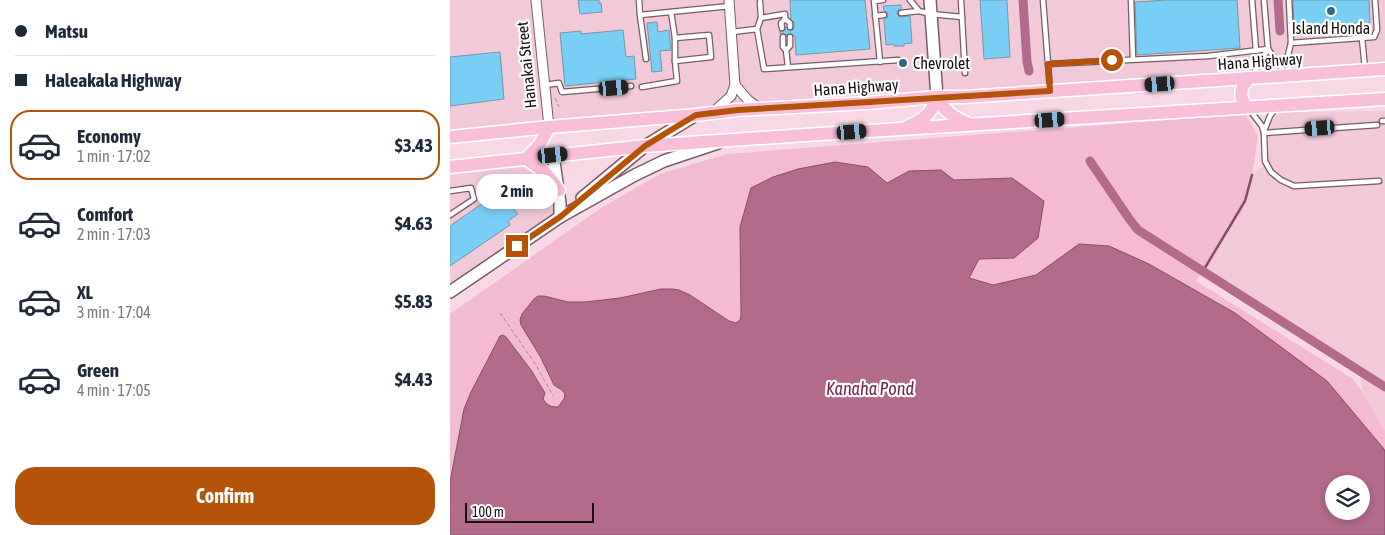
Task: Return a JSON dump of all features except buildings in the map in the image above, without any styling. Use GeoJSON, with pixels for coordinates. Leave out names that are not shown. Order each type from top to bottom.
{"type":"FeatureCollection","features":[{"type":"Feature","properties":{"kind":"main road","name":"Hana Highway"},"geometry":{"type":"LineString","coordinates":[[450,137],[549,126],[760,109],[1385,69]]}},
{"type":"Feature","properties":{"kind":"main road"},"geometry":{"type":"LineString","coordinates":[[1247,107],[1242,99],[1241,91],[1244,84],[1250,78]]}},
{"type":"Feature","properties":{"kind":"main road"},"geometry":{"type":"LineString","coordinates":[[937,97],[948,112],[959,120],[971,125]]}},
{"type":"Feature","properties":{"kind":"main road"},"geometry":{"type":"LineString","coordinates":[[900,129],[928,115],[933,109],[937,97]]}},
{"type":"Feature","properties":{"kind":"main road"},"geometry":{"type":"LineString","coordinates":[[450,167],[645,146],[1385,99]]}},
{"type":"Feature","properties":{"kind":"main road"},"geometry":{"type":"LineString","coordinates":[[549,126],[553,155]]}},
{"type":"Feature","properties":{"kind":"main road"},"geometry":{"type":"LineString","coordinates":[[526,159],[540,144],[549,126]]}},
{"type":"Feature","properties":{"kind":"main road"},"geometry":{"type":"LineString","coordinates":[[526,159],[545,172],[558,190]]}},
{"type":"Feature","properties":{"kind":"street","name":"Hanakai Street"},"geometry":{"type":"LineString","coordinates":[[536,0],[549,126]]}},
{"type":"Feature","properties":{"kind":"street"},"geometry":{"type":"LineString","coordinates":[[930,0],[937,97]]}},
{"type":"Feature","properties":{"kind":"street"},"geometry":{"type":"LineString","coordinates":[[712,113],[731,96],[736,85],[730,3]]}},
{"type":"Feature","properties":{"kind":"street"},"geometry":{"type":"LineString","coordinates":[[736,85],[748,100],[760,109]]}},
{"type":"Feature","properties":{"kind":"street"},"geometry":{"type":"LineString","coordinates":[[560,217],[645,146],[696,115]]}},
{"type":"Feature","properties":{"kind":"street"},"geometry":{"type":"LineString","coordinates":[[450,292],[560,217],[635,175],[664,162],[728,140]]}},
{"type":"Feature","properties":{"kind":"street"},"geometry":{"type":"LineString","coordinates":[[553,155],[560,217]]}},
{"type":"Feature","properties":{"kind":"lane"},"geometry":{"type":"LineString","coordinates":[[639,0],[646,59]]}},
{"type":"Feature","properties":{"kind":"lane"},"geometry":{"type":"LineString","coordinates":[[880,62],[874,0],[884,0]]}},
{"type":"Feature","properties":{"kind":"lane"},"geometry":{"type":"LineString","coordinates":[[910,0],[919,11]]}},
{"type":"Feature","properties":{"kind":"lane"},"geometry":{"type":"LineString","coordinates":[[961,0],[965,73]]}},
{"type":"Feature","properties":{"kind":"lane"},"geometry":{"type":"LineString","coordinates":[[1043,0],[1050,91]]}},
{"type":"Feature","properties":{"kind":"lane"},"geometry":{"type":"LineString","coordinates":[[1131,0],[1133,59]]}},
{"type":"Feature","properties":{"kind":"lane"},"geometry":{"type":"LineString","coordinates":[[1252,0],[1256,51]]}},
{"type":"Feature","properties":{"kind":"lane"},"geometry":{"type":"LineString","coordinates":[[1264,0],[1268,49],[1289,76]]}},
{"type":"Feature","properties":{"kind":"lane"},"geometry":{"type":"LineString","coordinates":[[1289,0],[1291,43],[1288,55],[1289,76]]}},
{"type":"Feature","properties":{"kind":"lane"},"geometry":{"type":"LineString","coordinates":[[1291,43],[1374,36],[1377,30],[1375,0]]}},
{"type":"Feature","properties":{"kind":"lane"},"geometry":{"type":"LineString","coordinates":[[760,2],[761,18],[757,29],[764,69],[898,60]]}},
{"type":"Feature","properties":{"kind":"lane"},"geometry":{"type":"LineString","coordinates":[[640,15],[730,3]]}},
{"type":"Feature","properties":{"kind":"lane"},"geometry":{"type":"LineString","coordinates":[[902,13],[919,11],[931,14],[962,16]]}},
{"type":"Feature","properties":{"kind":"lane"},"geometry":{"type":"LineString","coordinates":[[642,87],[677,81],[675,38],[671,12]]}},
{"type":"Feature","properties":{"kind":"lane"},"geometry":{"type":"LineString","coordinates":[[761,18],[785,14],[785,19],[790,23],[790,27]]}},
{"type":"Feature","properties":{"kind":"lane"},"geometry":{"type":"LineString","coordinates":[[875,16],[884,15]]}},
{"type":"Feature","properties":{"kind":"lane"},"geometry":{"type":"LineString","coordinates":[[782,28],[785,19]]}},
{"type":"Feature","properties":{"kind":"lane"},"geometry":{"type":"LineString","coordinates":[[732,32],[757,29]]}},
{"type":"Feature","properties":{"kind":"lane"},"geometry":{"type":"LineString","coordinates":[[675,38],[709,35],[711,57],[675,61]]}},
{"type":"Feature","properties":{"kind":"lane"},"geometry":{"type":"LineString","coordinates":[[786,50],[790,46],[790,37]]}},
{"type":"Feature","properties":{"kind":"lane"},"geometry":{"type":"LineString","coordinates":[[783,38],[783,47],[786,50],[788,67]]}},
{"type":"Feature","properties":{"kind":"lane"},"geometry":{"type":"LineString","coordinates":[[1362,38],[1365,71]]}},
{"type":"Feature","properties":{"kind":"lane"},"geometry":{"type":"LineString","coordinates":[[1048,64],[1208,56],[1268,49]]}},
{"type":"Feature","properties":{"kind":"lane"},"geometry":{"type":"LineString","coordinates":[[1250,78],[1268,49]]}},
{"type":"Feature","properties":{"kind":"lane"},"geometry":{"type":"LineString","coordinates":[[545,85],[559,83],[562,92],[631,86]]}},
{"type":"Feature","properties":{"kind":"lane"},"geometry":{"type":"LineString","coordinates":[[1264,133],[1270,116],[1280,105]]}},
{"type":"Feature","properties":{"kind":"lane"},"geometry":{"type":"LineString","coordinates":[[1247,107],[1262,126],[1265,161],[1271,172],[1280,180],[1294,186],[1379,181]]}},
{"type":"Feature","properties":{"kind":"lane"},"geometry":{"type":"LineString","coordinates":[[1264,133],[1377,124]]}},
{"type":"Feature","properties":{"kind":"lane"},"geometry":{"type":"LineString","coordinates":[[450,191],[472,188],[474,199],[450,215]]}},
{"type":"Feature","properties":{"kind":"path"},"geometry":{"type":"LineString","coordinates":[[555,98],[560,106]]}},
{"type":"Feature","properties":{"kind":"path"},"geometry":{"type":"LineString","coordinates":[[500,313],[536,365],[553,396]]}},
{"type":"Feature","properties":{"kind":"shaded area"},"geometry":{"type":"Polygon","coordinates":[[[450,0],[1385,0],[1385,69],[964,97],[450,137],[450,0]]]}},
{"type":"Feature","properties":{"kind":"shaded area"},"geometry":{"type":"Polygon","coordinates":[[[1385,111],[1385,431],[1363,393],[1359,371],[1203,271],[1245,201],[1252,175],[1266,164],[1270,122],[1281,112],[1385,111]]]}},
{"type":"Feature","properties":{"kind":"shaded area"},"geometry":{"type":"Polygon","coordinates":[[[1245,114],[1258,136],[1252,175],[1245,201],[1196,281],[1353,379],[1385,431],[1385,452],[1327,381],[1235,313],[1149,264],[1079,244],[1036,275],[993,285],[968,278],[979,259],[1014,258],[1012,178],[954,180],[941,170],[909,171],[887,183],[868,167],[835,162],[798,169],[773,177],[740,227],[741,315],[740,320],[736,323],[729,321],[690,295],[661,289],[620,298],[585,302],[568,302],[544,296],[534,299],[522,314],[548,374],[554,385],[565,394],[564,399],[558,407],[547,404],[543,399],[545,393],[542,387],[506,337],[495,345],[464,409],[450,482],[450,314],[601,208],[660,174],[727,154],[1245,114]]]}},
{"type":"Feature","properties":{"kind":"shaded area"},"geometry":{"type":"Polygon","coordinates":[[[553,155],[560,217],[450,292],[450,167],[553,155]]]}},
{"type":"Feature","properties":{"kind":"water","name":"Kanaha Pond"},"geometry":{"type":"Polygon","coordinates":[[[835,162],[868,167],[887,183],[909,171],[941,170],[954,180],[1012,178],[1044,201],[1038,238],[1014,258],[979,259],[969,278],[993,285],[1036,275],[1079,244],[1109,246],[1149,264],[1235,313],[1327,381],[1384,449],[1385,535],[450,535],[450,482],[464,409],[500,336],[506,337],[531,370],[545,393],[543,399],[546,403],[558,407],[565,394],[554,385],[520,320],[522,314],[538,296],[568,302],[585,302],[620,298],[661,289],[672,289],[690,295],[729,321],[736,323],[740,320],[741,315],[740,227],[751,188],[773,177],[798,169],[835,162]]]}},
{"type":"Feature","properties":{"kind":"waterway"},"geometry":{"type":"LineString","coordinates":[[1023,0],[1029,71]]}},
{"type":"Feature","properties":{"kind":"waterway"},"geometry":{"type":"LineString","coordinates":[[1278,0],[1280,31]]}},
{"type":"Feature","properties":{"kind":"waterway"},"geometry":{"type":"LineString","coordinates":[[1090,161],[1138,230],[1385,387]]}},
{"type":"Feature","properties":{"kind":"waterway"},"geometry":{"type":"LineString","coordinates":[[1203,271],[1245,201],[1252,175]]}},
{"type":"Feature","properties":{"kind":"place","name":"Island Honda"},"geometry":{"type":"Point","coordinates":[1331,11]}},
{"type":"Feature","properties":{"kind":"place","name":"Chevrolet"},"geometry":{"type":"Point","coordinates":[903,63]}},
{"type":"Feature","properties":{"kind":"route"},"geometry":{"type":"LineString","coordinates":[[517,246],[560,217],[645,146],[696,115],[738,110],[1050,91],[1048,64],[1112,60]]}}]}
